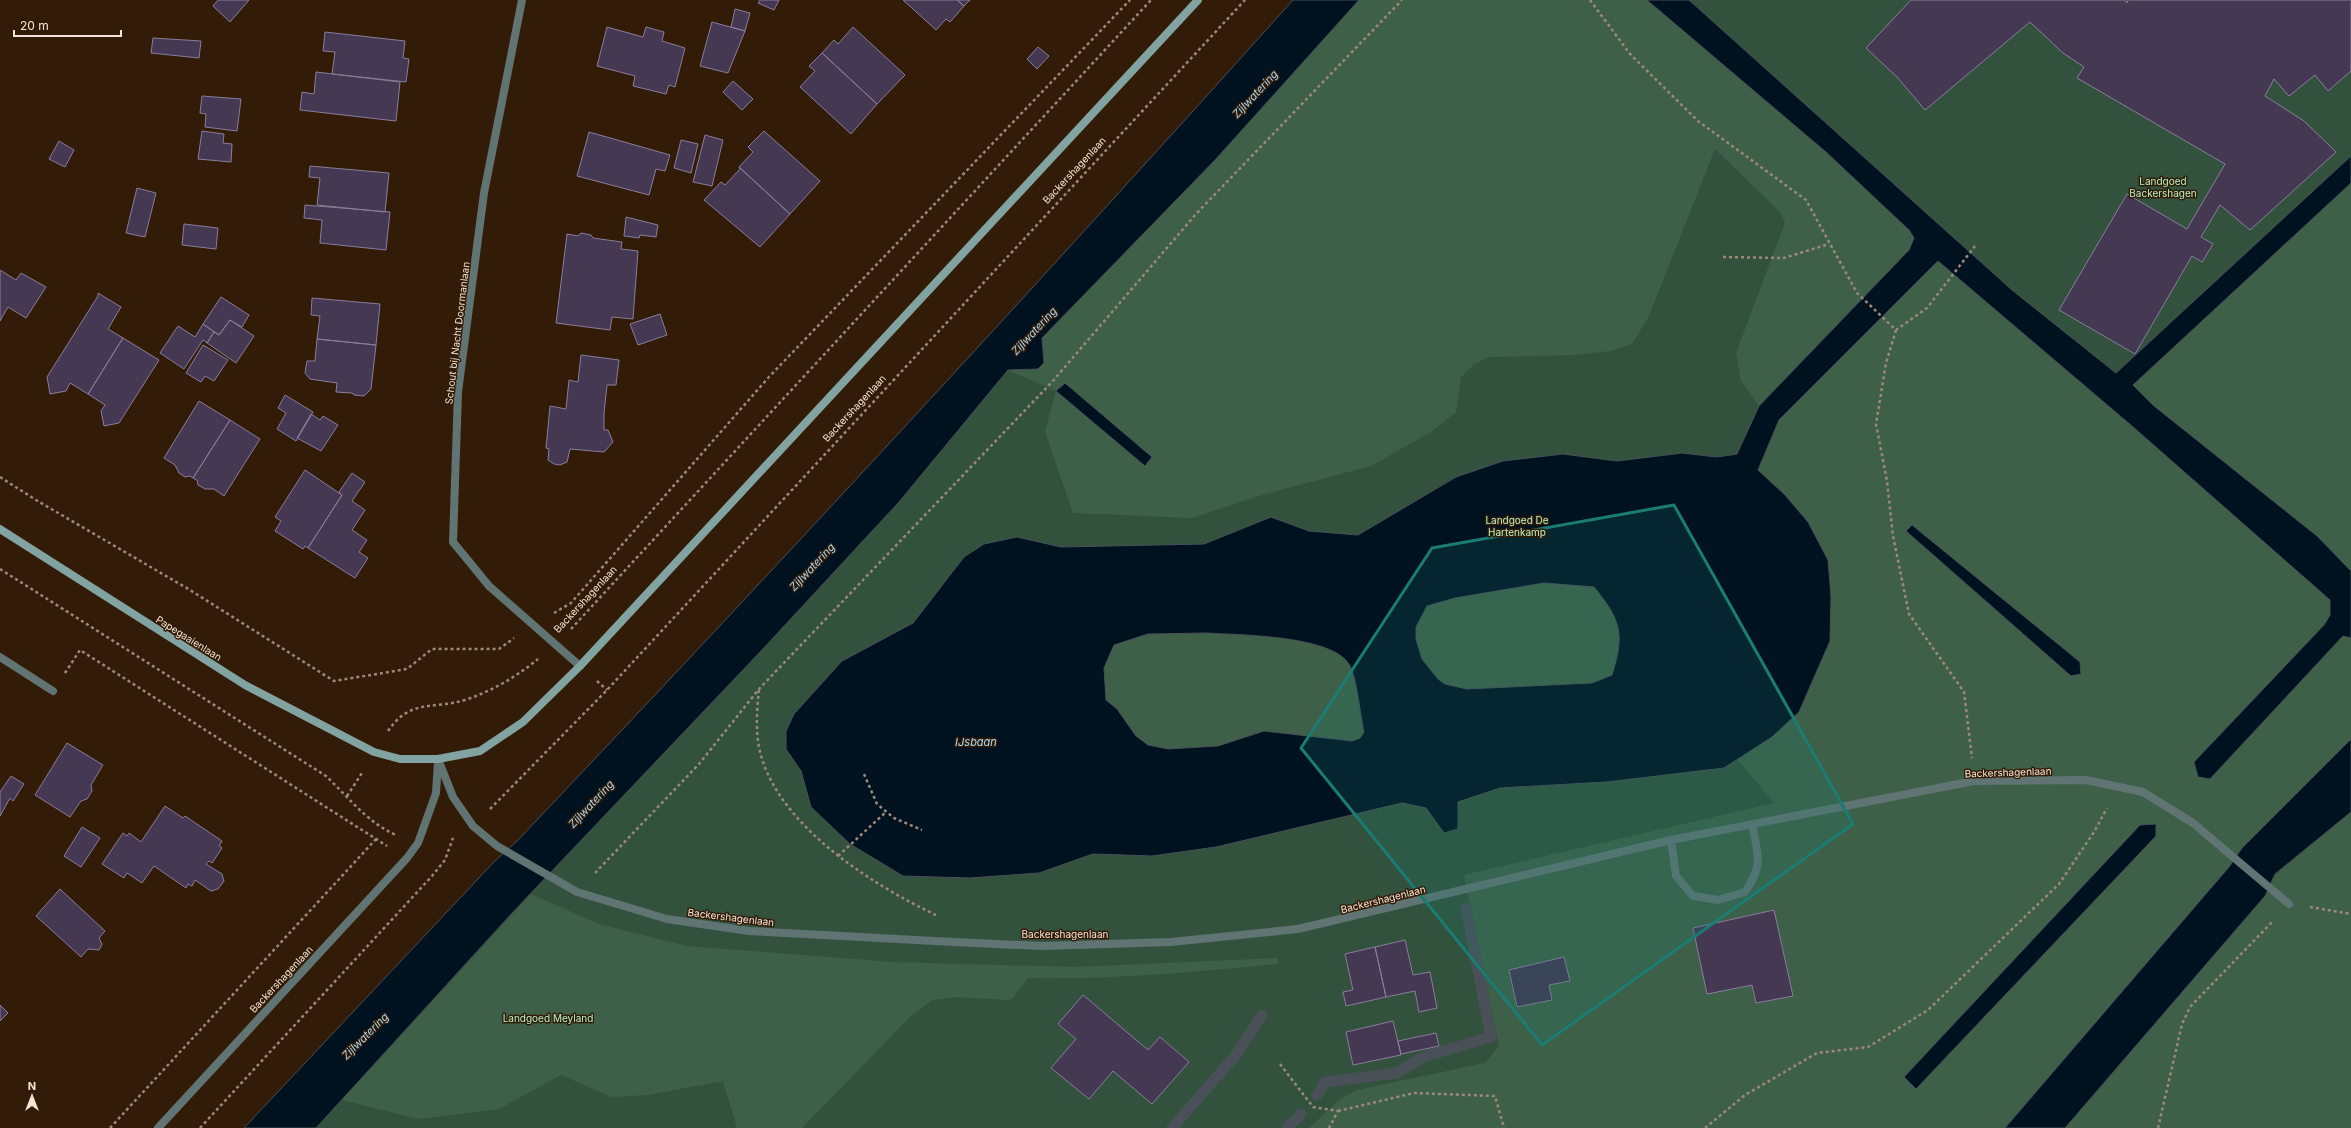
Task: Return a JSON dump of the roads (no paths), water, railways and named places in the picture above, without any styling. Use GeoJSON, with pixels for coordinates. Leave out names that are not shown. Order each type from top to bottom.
{"type":"FeatureCollection","features":[{"type":"Feature","properties":{"kind":"street","name":"Schout bij Nacht Doormanlaan"},"geometry":{"type":"LineString","coordinates":[[522,0],[484,193],[458,392],[452,542],[489,586],[580,666]]}},
{"type":"Feature","properties":{"kind":"street"},"geometry":{"type":"LineString","coordinates":[[438,760],[480,750],[523,722],[580,666],[1198,0]]}},
{"type":"Feature","properties":{"kind":"street","name":"Papegaaienlaan"},"geometry":{"type":"LineString","coordinates":[[0,529],[245,685],[374,752],[400,760],[438,760]]}},
{"type":"Feature","properties":{"kind":"street"},"geometry":{"type":"LineString","coordinates":[[0,657],[53,691]]}},
{"type":"Feature","properties":{"kind":"street","name":"Backershagenlaan"},"geometry":{"type":"LineString","coordinates":[[438,760],[453,797],[473,826],[497,846],[577,892],[667,919],[749,931],[1042,946],[1171,942],[1298,929],[1671,840],[1974,781],[2086,780],[2143,792],[2193,823],[2289,904]]}},
{"type":"Feature","properties":{"kind":"street","name":"Backershagenlaan"},"geometry":{"type":"LineString","coordinates":[[158,1128],[407,858],[418,843],[436,793],[438,760]]}},
{"type":"Feature","properties":{"kind":"street"},"geometry":{"type":"LineString","coordinates":[[1671,840],[1676,876],[1693,896],[1718,900],[1745,892],[1756,876],[1759,859],[1752,824]]}},
{"type":"Feature","properties":{"kind":"water","name":"Zijlwatering"},"geometry":{"type":"Polygon","coordinates":[[[1293,0],[1359,0],[1215,160],[1042,338],[1044,363],[1038,369],[1008,370],[899,502],[761,651],[513,912],[316,1128],[244,1128],[493,863],[519,839],[812,527],[1102,212],[1293,0]]]}},
{"type":"Feature","properties":{"kind":"water","name":"IJsbaan"},"geometry":{"type":"Polygon","coordinates":[[[1647,0],[1689,0],[2012,290],[2116,373],[2351,156],[2351,183],[2133,385],[2154,406],[2317,536],[2351,571],[2351,638],[2343,636],[2210,779],[2198,777],[2194,762],[2324,625],[2330,615],[2330,600],[2132,426],[1938,261],[1779,420],[1758,470],[1785,495],[1808,522],[1828,560],[1831,597],[1830,641],[1799,712],[1772,737],[1724,768],[1607,782],[1500,788],[1458,802],[1458,829],[1444,833],[1426,808],[1402,803],[1216,847],[1152,856],[1093,854],[1039,873],[970,878],[903,876],[850,844],[811,807],[801,771],[786,749],[786,731],[794,714],[842,661],[913,623],[964,557],[984,544],[1017,537],[1061,547],[1204,544],[1271,517],[1309,531],[1358,535],[1456,477],[1503,461],[1563,454],[1617,461],[1682,453],[1717,457],[1737,454],[1759,406],[1909,250],[1914,238],[1909,230],[1826,152],[1647,0]],[[1544,583],[1455,598],[1427,606],[1416,627],[1416,639],[1422,659],[1438,679],[1445,684],[1467,689],[1592,683],[1612,675],[1618,649],[1618,628],[1610,609],[1603,599],[1594,587],[1544,583]],[[1206,633],[1148,634],[1114,645],[1104,668],[1106,700],[1117,709],[1136,736],[1148,745],[1168,749],[1218,746],[1264,731],[1352,741],[1360,738],[1364,732],[1352,670],[1349,664],[1339,654],[1324,647],[1283,638],[1206,633]]]}},
{"type":"Feature","properties":{"kind":"water"},"geometry":{"type":"Polygon","coordinates":[[[1065,383],[1152,457],[1145,466],[1056,391],[1065,383]]]}},
{"type":"Feature","properties":{"kind":"water"},"geometry":{"type":"Polygon","coordinates":[[[1912,525],[2080,662],[2081,674],[2071,676],[1906,531],[1912,525]]]}},
{"type":"Feature","properties":{"kind":"water"},"geometry":{"type":"Polygon","coordinates":[[[2351,739],[2351,812],[2275,874],[2265,896],[2065,1128],[2005,1128],[2229,867],[2242,848],[2351,739]]]}},
{"type":"Feature","properties":{"kind":"water"},"geometry":{"type":"Polygon","coordinates":[[[2156,824],[2156,836],[1916,1089],[1904,1077],[2140,825],[2156,824]]]}},
{"type":"Feature","properties":{"kind":"waterway"},"geometry":{"type":"LineString","coordinates":[[1317,1095],[1325,1082],[1397,1073],[1423,1057],[1491,1037],[1466,908]]}},
{"type":"Feature","properties":{"kind":"waterway"},"geometry":{"type":"LineString","coordinates":[[1172,1128],[1236,1055],[1262,1015]]}},
{"type":"Feature","properties":{"kind":"waterway"},"geometry":{"type":"LineString","coordinates":[[1287,1128],[1301,1114]]}},
{"type":"Feature","properties":{"kind":"park label","name":"Landgoed Backershagen"},"geometry":{"type":"Point","coordinates":[2163,186]}},
{"type":"Feature","properties":{"kind":"park label","name":"Landgoed De Hartenkamp"},"geometry":{"type":"Point","coordinates":[1517,526]}},
{"type":"Feature","properties":{"kind":"park label","name":"Landgoed Meyland"},"geometry":{"type":"Point","coordinates":[548,1018]}}]}
